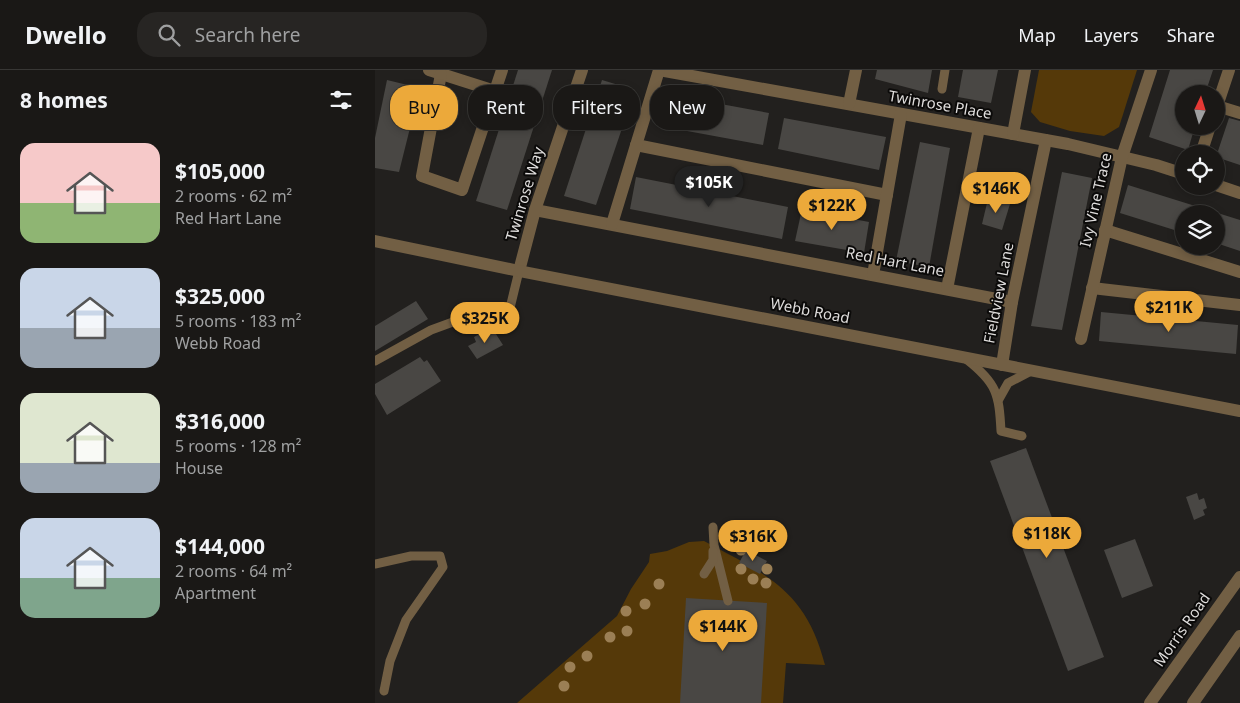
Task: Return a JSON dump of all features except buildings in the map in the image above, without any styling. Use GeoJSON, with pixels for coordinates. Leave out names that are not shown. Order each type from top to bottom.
{"type":"FeatureCollection","features":[{"type":"Feature","properties":{"kind":"street"},"geometry":{"type":"LineString","coordinates":[[497,85],[501,70]]}},
{"type":"Feature","properties":{"kind":"street","name":"Twinrose Way"},"geometry":{"type":"LineString","coordinates":[[519,271],[535,210],[583,70]]}},
{"type":"Feature","properties":{"kind":"street"},"geometry":{"type":"LineString","coordinates":[[612,224],[659,70]]}},
{"type":"Feature","properties":{"kind":"street","name":"Twinrose Place"},"geometry":{"type":"LineString","coordinates":[[659,70],[1046,140],[1122,157],[1175,172]]}},
{"type":"Feature","properties":{"kind":"street"},"geometry":{"type":"LineString","coordinates":[[849,104],[856,70]]}},
{"type":"Feature","properties":{"kind":"street"},"geometry":{"type":"LineString","coordinates":[[1013,134],[1025,70]]}},
{"type":"Feature","properties":{"kind":"street","name":"Ivy Vine Trace"},"geometry":{"type":"LineString","coordinates":[[1081,339],[1122,157],[1151,70]]}},
{"type":"Feature","properties":{"kind":"street"},"geometry":{"type":"LineString","coordinates":[[1224,85],[1229,70]]}},
{"type":"Feature","properties":{"kind":"street"},"geometry":{"type":"LineString","coordinates":[[476,85],[435,72],[422,176],[462,190],[482,130]]}},
{"type":"Feature","properties":{"kind":"street"},"geometry":{"type":"LineString","coordinates":[[1225,110],[1240,113]]}},
{"type":"Feature","properties":{"kind":"street"},"geometry":{"type":"LineString","coordinates":[[873,274],[901,114]]}},
{"type":"Feature","properties":{"kind":"street"},"geometry":{"type":"LineString","coordinates":[[947,289],[979,128]]}},
{"type":"Feature","properties":{"kind":"street","name":"Fieldview Lane"},"geometry":{"type":"LineString","coordinates":[[1002,364],[1012,302],[1046,140]]}},
{"type":"Feature","properties":{"kind":"street"},"geometry":{"type":"LineString","coordinates":[[636,145],[887,195]]}},
{"type":"Feature","properties":{"kind":"street"},"geometry":{"type":"LineString","coordinates":[[1225,188],[1240,193]]}},
{"type":"Feature","properties":{"kind":"street","name":"Red Hart Lane"},"geometry":{"type":"LineString","coordinates":[[535,210],[1012,302]]}},
{"type":"Feature","properties":{"kind":"street"},"geometry":{"type":"LineString","coordinates":[[1105,230],[1240,272]]}},
{"type":"Feature","properties":{"kind":"street","name":"Webb Road"},"geometry":{"type":"LineString","coordinates":[[375,240],[519,271],[1240,411]]}},
{"type":"Feature","properties":{"kind":"street"},"geometry":{"type":"LineString","coordinates":[[1092,288],[1240,305]]}},
{"type":"Feature","properties":{"kind":"street","name":"Morris Road"},"geometry":{"type":"LineString","coordinates":[[1151,703],[1240,577]]}},
{"type":"Feature","properties":{"kind":"street"},"geometry":{"type":"LineString","coordinates":[[1193,703],[1240,636]]}},
{"type":"Feature","properties":{"kind":"lane"},"geometry":{"type":"LineString","coordinates":[[942,89],[945,70]]}},
{"type":"Feature","properties":{"kind":"lane"},"geometry":{"type":"LineString","coordinates":[[375,361],[438,327],[461,319],[494,320],[509,312],[519,271]]}},
{"type":"Feature","properties":{"kind":"lane"},"geometry":{"type":"LineString","coordinates":[[964,357],[987,378],[999,399],[1001,431],[1022,436]]}},
{"type":"Feature","properties":{"kind":"lane"},"geometry":{"type":"LineString","coordinates":[[999,399],[1008,383],[1032,370]]}},
{"type":"Feature","properties":{"kind":"lane"},"geometry":{"type":"LineString","coordinates":[[704,574],[713,560],[713,527]]}},
{"type":"Feature","properties":{"kind":"lane"},"geometry":{"type":"LineString","coordinates":[[714,546],[728,601]]}},
{"type":"Feature","properties":{"kind":"lane"},"geometry":{"type":"LineString","coordinates":[[375,564],[411,556],[440,556],[443,566],[406,620],[390,661],[385,691]]}},
{"type":"Feature","properties":{"kind":"shaded area"},"geometry":{"type":"Polygon","coordinates":[[[1039,70],[1137,70],[1119,127],[1104,136],[1070,131],[1040,122],[1031,112],[1039,70]]]}},
{"type":"Feature","properties":{"kind":"shaded area"},"geometry":{"type":"Polygon","coordinates":[[[704,541],[765,575],[795,602],[807,619],[817,640],[825,665],[786,663],[783,703],[517,703],[617,616],[631,589],[649,562],[650,554],[667,551],[689,542],[704,541]]]}}]}
